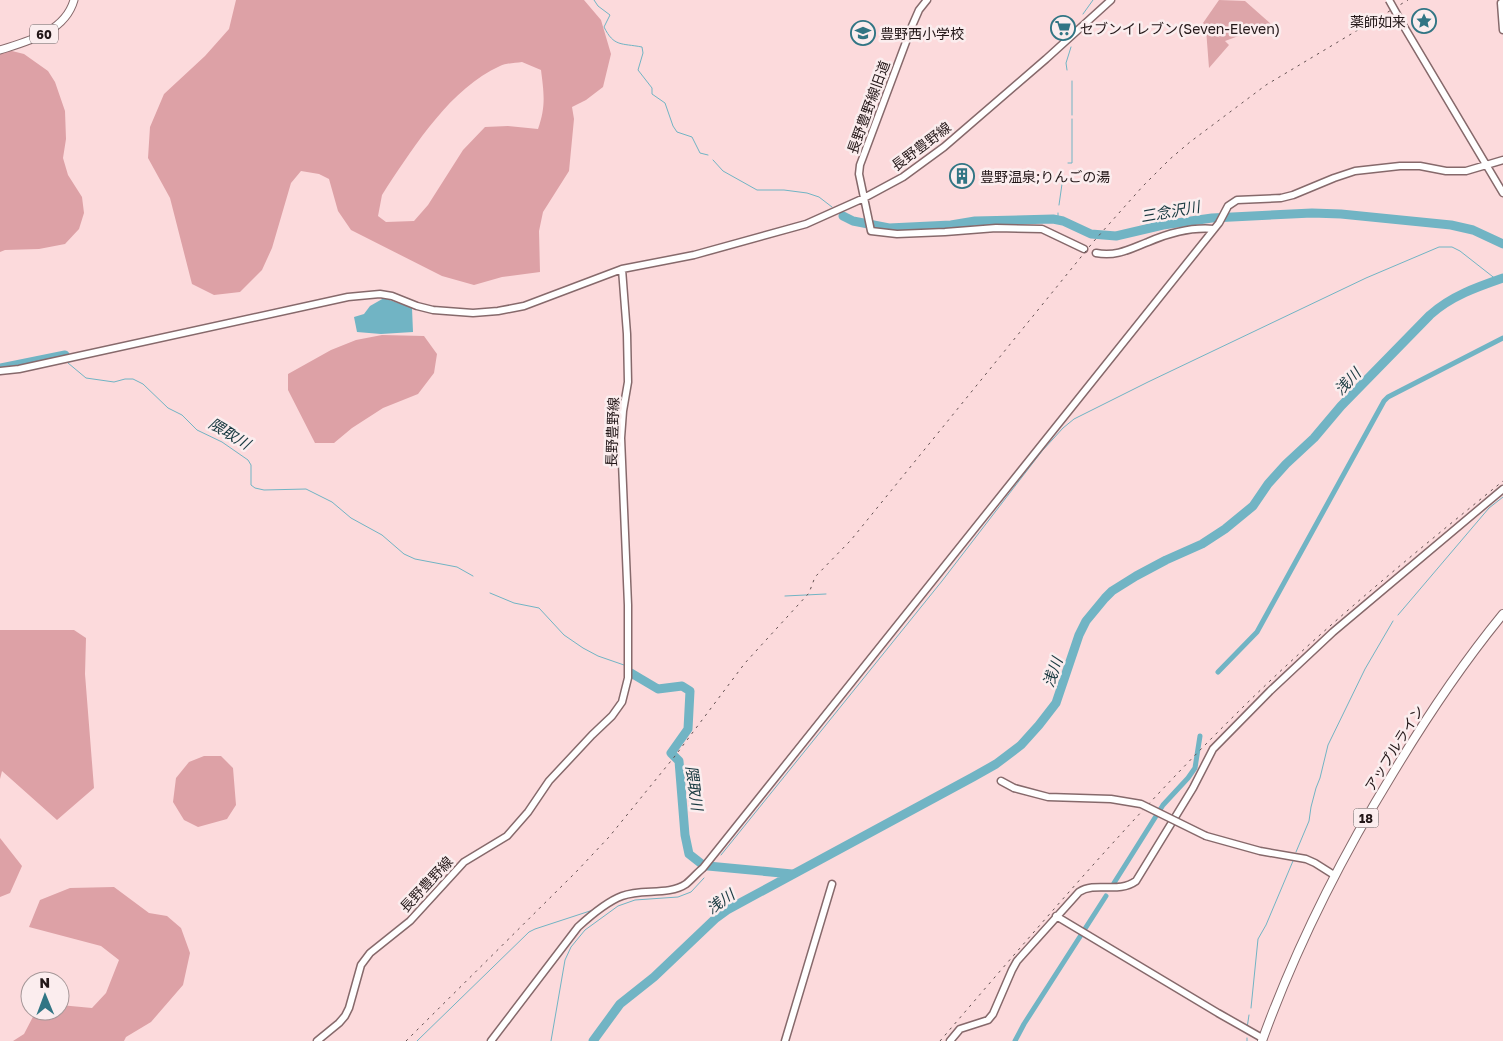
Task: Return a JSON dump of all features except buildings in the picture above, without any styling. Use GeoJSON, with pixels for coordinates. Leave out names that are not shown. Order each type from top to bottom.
{"type":"FeatureCollection","features":[{"type":"Feature","properties":{"kind":"highway","name":"アップルライン"},"geometry":{"type":"LineString","coordinates":[[1262,1040],[1294,961],[1334,875],[1358,830],[1422,725],[1503,614]]}},
{"type":"Feature","properties":{"kind":"main road","name":"60"},"geometry":{"type":"LineString","coordinates":[[0,50],[45,34],[63,20],[74,0]]}},
{"type":"Feature","properties":{"kind":"street","name":"長野豊野線旧道"},"geometry":{"type":"LineString","coordinates":[[927,0],[919,10],[912,26],[860,164],[859,174],[871,231],[897,234],[996,228],[1042,229],[1084,248]]}},
{"type":"Feature","properties":{"kind":"street","name":"長野豊野線"},"geometry":{"type":"LineString","coordinates":[[317,1041],[339,1022],[349,1008],[361,965],[370,953],[410,921],[464,862],[507,836],[528,812],[549,781],[612,716],[622,702],[628,678],[628,605],[621,438],[622,411],[628,382],[628,362],[622,269],[694,255],[806,224],[864,198],[903,177],[942,148],[1046,59],[1111,0]]}},
{"type":"Feature","properties":{"kind":"street"},"geometry":{"type":"LineString","coordinates":[[1389,0],[1503,193]]}},
{"type":"Feature","properties":{"kind":"street"},"geometry":{"type":"LineString","coordinates":[[1503,2],[1501,3],[1503,30]]}},
{"type":"Feature","properties":{"kind":"street"},"geometry":{"type":"LineString","coordinates":[[491,1041],[584,921],[611,901],[622,896],[635,892],[672,890],[685,884],[703,868],[1219,223],[1228,206],[1237,200],[1280,198],[1294,195],[1355,171],[1400,166],[1420,166],[1446,171],[1466,171],[1503,160]]}},
{"type":"Feature","properties":{"kind":"street"},"geometry":{"type":"LineString","coordinates":[[1096,253],[1116,254],[1175,233],[1195,229],[1214,229]]}},
{"type":"Feature","properties":{"kind":"street"},"geometry":{"type":"LineString","coordinates":[[0,371],[18,369],[369,294],[392,296],[417,306],[442,311],[473,313],[498,311],[524,306],[622,269]]}},
{"type":"Feature","properties":{"kind":"street"},"geometry":{"type":"LineString","coordinates":[[950,1041],[960,1029],[988,1020],[993,1014],[1017,961],[1078,892],[1085,888],[1127,886],[1136,881],[1201,775],[1213,749],[1239,722],[1333,632],[1503,489]]}},
{"type":"Feature","properties":{"kind":"street"},"geometry":{"type":"LineString","coordinates":[[1001,781],[1014,788],[1048,797],[1111,799],[1141,804],[1206,836],[1260,850],[1306,859],[1334,875]]}},
{"type":"Feature","properties":{"kind":"street"},"geometry":{"type":"LineString","coordinates":[[785,1041],[832,884]]}},
{"type":"Feature","properties":{"kind":"street"},"geometry":{"type":"LineString","coordinates":[[1056,916],[1262,1040]]}},
{"type":"Feature","properties":{"kind":"shaded area"},"geometry":{"type":"Polygon","coordinates":[[[236,0],[584,0],[601,20],[611,54],[603,87],[586,100],[572,107],[574,119],[569,171],[543,212],[539,231],[540,272],[502,277],[474,285],[442,276],[351,230],[338,211],[329,179],[319,174],[301,171],[291,183],[272,248],[262,270],[240,292],[214,295],[192,284],[170,198],[148,158],[150,127],[164,94],[205,56],[229,29],[236,0]],[[522,62],[505,64],[482,76],[466,88],[436,119],[410,153],[382,195],[378,216],[386,222],[414,221],[428,205],[463,150],[485,127],[508,126],[538,129],[544,100],[541,70],[522,62]]]}},
{"type":"Feature","properties":{"kind":"shaded area"},"geometry":{"type":"Polygon","coordinates":[[[1219,0],[1245,1],[1271,24],[1225,41],[1229,45],[1209,68],[1206,29],[1220,38],[1203,23],[1219,0]]]}},
{"type":"Feature","properties":{"kind":"shaded area"},"geometry":{"type":"Polygon","coordinates":[[[0,48],[24,54],[48,71],[55,82],[65,111],[66,139],[63,158],[68,175],[82,197],[84,213],[79,229],[65,244],[39,249],[5,250],[0,252],[0,48]]]}},
{"type":"Feature","properties":{"kind":"shaded area"},"geometry":{"type":"Polygon","coordinates":[[[382,335],[424,336],[437,354],[434,373],[418,394],[383,408],[352,428],[334,443],[315,443],[288,390],[288,374],[331,350],[356,340],[382,335]]]}},
{"type":"Feature","properties":{"kind":"shaded area"},"geometry":{"type":"Polygon","coordinates":[[[0,630],[74,630],[86,638],[85,674],[94,788],[57,820],[2,771],[0,779],[0,630]]]}},
{"type":"Feature","properties":{"kind":"shaded area"},"geometry":{"type":"Polygon","coordinates":[[[204,756],[221,756],[233,768],[236,805],[227,819],[198,827],[184,820],[173,802],[176,778],[189,762],[204,756]]]}},
{"type":"Feature","properties":{"kind":"shaded area"},"geometry":{"type":"Polygon","coordinates":[[[0,838],[22,866],[10,893],[0,897],[0,838]]]}},
{"type":"Feature","properties":{"kind":"shaded area"},"geometry":{"type":"Polygon","coordinates":[[[114,887],[149,913],[167,916],[181,928],[190,953],[183,985],[151,1022],[126,1037],[124,1041],[13,1041],[24,1034],[31,1021],[70,1021],[70,1006],[92,1008],[106,993],[119,960],[101,946],[29,927],[40,900],[70,888],[114,887]]]}},
{"type":"Feature","properties":{"kind":"water"},"geometry":{"type":"Polygon","coordinates":[[[384,298],[412,308],[413,332],[381,334],[357,332],[354,317],[364,314],[370,306],[384,298]]]}},
{"type":"Feature","properties":{"kind":"waterway","name":"三念沢川"},"geometry":{"type":"LineString","coordinates":[[594,0],[598,6],[610,15],[604,27],[611,38],[619,43],[642,47],[643,53],[638,70],[652,88],[652,94],[665,103],[677,132],[692,137],[700,153],[708,155]]}},
{"type":"Feature","properties":{"kind":"waterway"},"geometry":{"type":"LineString","coordinates":[[1083,14],[1093,0]]}},
{"type":"Feature","properties":{"kind":"waterway"},"geometry":{"type":"LineString","coordinates":[[1067,70],[1066,63],[1071,47]]}},
{"type":"Feature","properties":{"kind":"waterway"},"geometry":{"type":"LineString","coordinates":[[1072,81],[1072,115]]}},
{"type":"Feature","properties":{"kind":"waterway"},"geometry":{"type":"LineString","coordinates":[[1068,163],[1072,163],[1072,119]]}},
{"type":"Feature","properties":{"kind":"waterway","name":"三念沢川"},"geometry":{"type":"LineString","coordinates":[[713,160],[723,171],[757,190],[784,190],[807,193],[819,197],[832,207]]}},
{"type":"Feature","properties":{"kind":"waterway"},"geometry":{"type":"LineString","coordinates":[[1059,205],[1063,177]]}},
{"type":"Feature","properties":{"kind":"waterway","name":"三念沢川"},"geometry":{"type":"LineString","coordinates":[[1058,213],[1058,220]]}},
{"type":"Feature","properties":{"kind":"waterway","name":"三念沢川"},"geometry":{"type":"LineString","coordinates":[[843,216],[853,221],[889,228],[951,225],[975,221],[1053,219],[1063,221],[1091,234],[1116,236],[1163,225],[1212,218],[1312,213],[1341,214],[1451,225],[1473,230],[1503,244]]}},
{"type":"Feature","properties":{"kind":"waterway"},"geometry":{"type":"LineString","coordinates":[[721,855],[942,581],[1042,451],[1074,419],[1366,278],[1439,247],[1452,247],[1460,251],[1497,280]]}},
{"type":"Feature","properties":{"kind":"waterway","name":"浅川"},"geometry":{"type":"LineString","coordinates":[[593,1041],[620,1004],[654,977],[716,918],[727,910],[973,777],[996,764],[1021,745],[1056,703],[1079,635],[1086,621],[1112,591],[1166,560],[1202,544],[1225,529],[1253,506],[1268,484],[1286,464],[1314,438],[1341,406],[1430,315],[1455,297],[1503,278]]}},
{"type":"Feature","properties":{"kind":"waterway"},"geometry":{"type":"LineString","coordinates":[[1218,672],[1257,632],[1384,401],[1388,397],[1503,338]]}},
{"type":"Feature","properties":{"kind":"waterway","name":"隈取川"},"geometry":{"type":"LineString","coordinates":[[0,368],[65,355]]}},
{"type":"Feature","properties":{"kind":"waterway","name":"隈取川"},"geometry":{"type":"LineString","coordinates":[[68,363],[86,378],[114,382],[133,379],[143,384],[168,408],[182,415],[197,430],[222,442],[248,460],[251,465],[251,485],[255,488],[264,490],[306,489],[332,502],[351,518],[382,535],[404,554],[415,559],[457,567],[473,576]]}},
{"type":"Feature","properties":{"kind":"waterway"},"geometry":{"type":"LineString","coordinates":[[1398,615],[1489,508],[1503,497]]}},
{"type":"Feature","properties":{"kind":"waterway","name":"隈取川"},"geometry":{"type":"LineString","coordinates":[[490,593],[514,603],[539,608],[564,635],[583,648],[598,656],[624,665]]}},
{"type":"Feature","properties":{"kind":"waterway"},"geometry":{"type":"LineString","coordinates":[[785,596],[826,594]]}},
{"type":"Feature","properties":{"kind":"waterway"},"geometry":{"type":"LineString","coordinates":[[1296,852],[1309,821],[1328,745],[1365,669],[1393,621]]}},
{"type":"Feature","properties":{"kind":"waterway","name":"隈取川"},"geometry":{"type":"LineString","coordinates":[[631,673],[658,689],[682,686],[690,691],[688,729],[671,753],[679,761],[685,835],[689,854],[703,865],[708,866],[792,874]]}},
{"type":"Feature","properties":{"kind":"waterway"},"geometry":{"type":"LineString","coordinates":[[1114,883],[1163,805],[1195,768],[1200,736]]}},
{"type":"Feature","properties":{"kind":"waterway"},"geometry":{"type":"LineString","coordinates":[[1251,1008],[1258,939],[1266,925],[1293,861]]}},
{"type":"Feature","properties":{"kind":"waterway"},"geometry":{"type":"LineString","coordinates":[[551,1041],[565,960],[571,947],[585,930],[618,906],[635,900],[678,897],[691,892],[704,878]]}},
{"type":"Feature","properties":{"kind":"waterway"},"geometry":{"type":"LineString","coordinates":[[1015,1041],[1106,896]]}},
{"type":"Feature","properties":{"kind":"waterway"},"geometry":{"type":"LineString","coordinates":[[417,1041],[529,932],[593,910]]}},
{"type":"Feature","properties":{"kind":"waterway"},"geometry":{"type":"LineString","coordinates":[[1247,1028],[1249,1015]]}},
{"type":"Feature","properties":{"kind":"railway"},"geometry":{"type":"LineString","coordinates":[[406,1041],[609,837],[675,756],[745,663],[809,593],[815,577],[851,540],[1094,241],[1143,186],[1190,142],[1266,85],[1408,0]]}},
{"type":"Feature","properties":{"kind":"railway"},"geometry":{"type":"LineString","coordinates":[[940,1041],[1124,830],[1241,709],[1336,621],[1503,481]]}},
{"type":"Feature","properties":{"kind":"place","name":"薬師如来"},"geometry":{"type":"Point","coordinates":[1424,21]}},
{"type":"Feature","properties":{"kind":"place","name":"セブンイレブン(Seven-Eleven)"},"geometry":{"type":"Point","coordinates":[1063,28]}},
{"type":"Feature","properties":{"kind":"place","name":"豊野西小学校"},"geometry":{"type":"Point","coordinates":[863,33]}},
{"type":"Feature","properties":{"kind":"place","name":"豊野温泉;りんごの湯"},"geometry":{"type":"Point","coordinates":[962,176]}}]}
